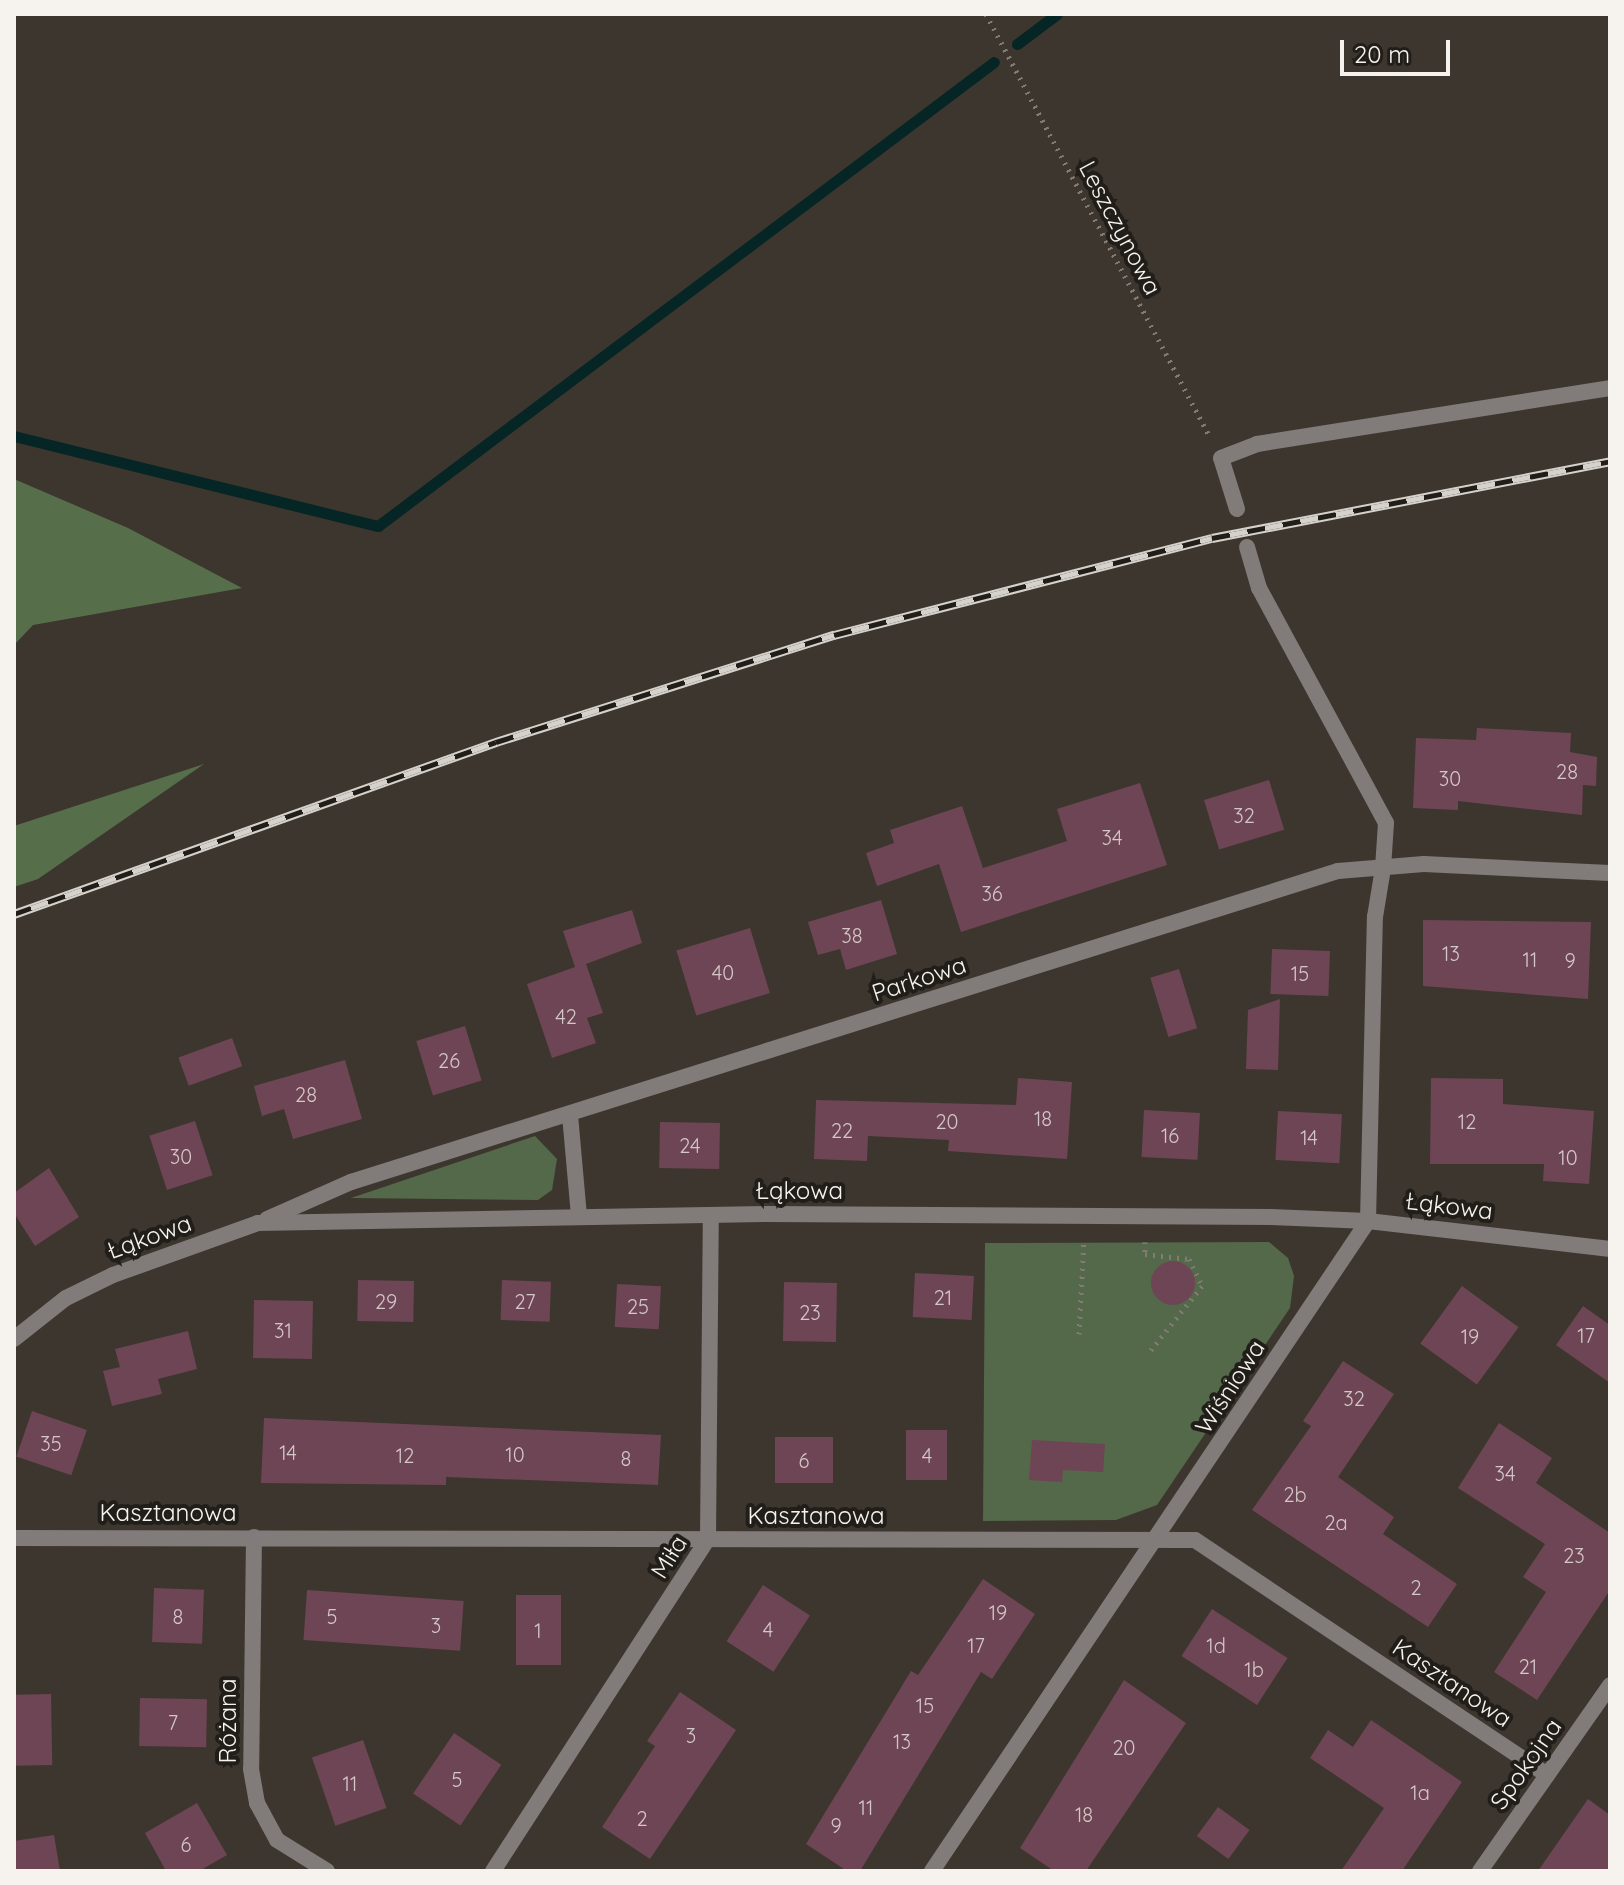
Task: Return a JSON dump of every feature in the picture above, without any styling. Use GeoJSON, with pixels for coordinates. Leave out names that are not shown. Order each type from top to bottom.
{"type":"FeatureCollection","features":[{"type":"Feature","properties":{"kind":"street"},"geometry":{"type":"LineString","coordinates":[[1237,509],[1221,458],[1257,444],[1610,388]]}},
{"type":"Feature","properties":{"kind":"street"},"geometry":{"type":"LineString","coordinates":[[1247,547],[1259,588],[1386,823],[1375,917],[1368,1221]]}},
{"type":"Feature","properties":{"kind":"street","name":"Parkowa"},"geometry":{"type":"LineString","coordinates":[[258,1223],[351,1182],[1338,871],[1383,868],[1610,873]]}},
{"type":"Feature","properties":{"kind":"street"},"geometry":{"type":"LineString","coordinates":[[570,1115],[579,1215]]}},
{"type":"Feature","properties":{"kind":"street","name":"Łąkowa"},"geometry":{"type":"LineString","coordinates":[[14,1339],[66,1298],[113,1275],[258,1223],[579,1215],[1368,1221],[1610,1249]]}},
{"type":"Feature","properties":{"kind":"street","name":"Miła"},"geometry":{"type":"LineString","coordinates":[[493,1871],[708,1539],[711,1215]]}},
{"type":"Feature","properties":{"kind":"street","name":"Wiśniowa"},"geometry":{"type":"LineString","coordinates":[[932,1871],[1159,1538],[1368,1221]]}},
{"type":"Feature","properties":{"kind":"street","name":"Różana"},"geometry":{"type":"LineString","coordinates":[[254,1537],[251,1769],[257,1803],[277,1840],[327,1871]]}},
{"type":"Feature","properties":{"kind":"street","name":"Kasztanowa"},"geometry":{"type":"LineString","coordinates":[[14,1538],[1195,1540],[1547,1775]]}},
{"type":"Feature","properties":{"kind":"street","name":"Spokojna"},"geometry":{"type":"LineString","coordinates":[[1480,1871],[1610,1685]]}},
{"type":"Feature","properties":{"kind":"path","name":"Leszczynowa"},"geometry":{"type":"LineString","coordinates":[[986,14],[1221,458]]}},
{"type":"Feature","properties":{"kind":"path"},"geometry":{"type":"LineString","coordinates":[[1146,1235],[1145,1254],[1181,1255],[1201,1278],[1198,1295],[1165,1326],[1151,1350]]}},
{"type":"Feature","properties":{"kind":"path"},"geometry":{"type":"LineString","coordinates":[[1079,1334],[1084,1236]]}},
{"type":"Feature","properties":{"kind":"green space"},"geometry":{"type":"Polygon","coordinates":[[[14,479],[128,528],[242,588],[33,625],[14,645],[14,479]]]}},
{"type":"Feature","properties":{"kind":"green space"},"geometry":{"type":"Polygon","coordinates":[[[204,764],[38,879],[14,887],[14,826],[204,764]]]}},
{"type":"Feature","properties":{"kind":"green space"},"geometry":{"type":"Polygon","coordinates":[[[535,1136],[557,1159],[552,1190],[538,1200],[351,1198],[535,1136]]]}},
{"type":"Feature","properties":{"kind":"green space"},"geometry":{"type":"Polygon","coordinates":[[[1269,1242],[1288,1258],[1294,1276],[1290,1308],[1157,1505],[1116,1520],[983,1521],[985,1243],[1269,1242]]]}},
{"type":"Feature","properties":{"kind":"building"},"geometry":{"type":"Polygon","coordinates":[[[1477,728],[1571,733],[1570,752],[1597,757],[1596,786],[1583,785],[1582,815],[1458,801],[1458,810],[1413,808],[1416,738],[1476,740],[1477,728]]]}},
{"type":"Feature","properties":{"kind":"building"},"geometry":{"type":"Polygon","coordinates":[[[1269,780],[1284,830],[1219,850],[1204,800],[1269,780]]]}},
{"type":"Feature","properties":{"kind":"building"},"geometry":{"type":"Polygon","coordinates":[[[1140,783],[1167,865],[961,932],[939,864],[877,886],[866,853],[894,843],[890,830],[962,806],[983,868],[1067,841],[1057,809],[1140,783]]]}},
{"type":"Feature","properties":{"kind":"building"},"geometry":{"type":"Polygon","coordinates":[[[881,900],[897,954],[846,970],[840,949],[818,955],[808,922],[881,900]]]}},
{"type":"Feature","properties":{"kind":"building"},"geometry":{"type":"Polygon","coordinates":[[[632,910],[642,943],[586,964],[603,1013],[587,1018],[596,1043],[552,1058],[527,984],[575,967],[563,931],[632,910]]]}},
{"type":"Feature","properties":{"kind":"building"},"geometry":{"type":"Polygon","coordinates":[[[1423,920],[1591,922],[1588,999],[1423,986],[1423,920]]]}},
{"type":"Feature","properties":{"kind":"building"},"geometry":{"type":"Polygon","coordinates":[[[750,928],[770,993],[696,1016],[676,951],[750,928]]]}},
{"type":"Feature","properties":{"kind":"building"},"geometry":{"type":"Polygon","coordinates":[[[1272,949],[1330,951],[1328,996],[1270,994],[1272,949]]]}},
{"type":"Feature","properties":{"kind":"building"},"geometry":{"type":"Polygon","coordinates":[[[1179,969],[1197,1028],[1168,1037],[1150,978],[1179,969]]]}},
{"type":"Feature","properties":{"kind":"building"},"geometry":{"type":"Polygon","coordinates":[[[1280,999],[1278,1070],[1246,1069],[1248,1010],[1280,999]]]}},
{"type":"Feature","properties":{"kind":"building"},"geometry":{"type":"Polygon","coordinates":[[[465,1026],[482,1081],[433,1095],[416,1041],[465,1026]]]}},
{"type":"Feature","properties":{"kind":"building"},"geometry":{"type":"Polygon","coordinates":[[[232,1038],[242,1066],[189,1086],[178,1057],[232,1038]]]}},
{"type":"Feature","properties":{"kind":"building"},"geometry":{"type":"Polygon","coordinates":[[[345,1060],[362,1119],[293,1139],[284,1109],[262,1116],[254,1086],[345,1060]]]}},
{"type":"Feature","properties":{"kind":"building"},"geometry":{"type":"Polygon","coordinates":[[[1018,1078],[1072,1082],[1067,1159],[948,1151],[949,1140],[868,1136],[867,1161],[814,1159],[816,1100],[1016,1105],[1018,1078]]]}},
{"type":"Feature","properties":{"kind":"building"},"geometry":{"type":"Polygon","coordinates":[[[1431,1078],[1503,1079],[1503,1104],[1594,1111],[1589,1184],[1543,1181],[1544,1164],[1430,1164],[1431,1078]]]}},
{"type":"Feature","properties":{"kind":"building"},"geometry":{"type":"Polygon","coordinates":[[[1144,1110],[1200,1113],[1197,1160],[1142,1157],[1144,1110]]]}},
{"type":"Feature","properties":{"kind":"building"},"geometry":{"type":"Polygon","coordinates":[[[1278,1111],[1342,1114],[1339,1163],[1275,1160],[1278,1111]]]}},
{"type":"Feature","properties":{"kind":"building"},"geometry":{"type":"Polygon","coordinates":[[[195,1121],[213,1175],[167,1190],[149,1136],[195,1121]]]}},
{"type":"Feature","properties":{"kind":"building"},"geometry":{"type":"Polygon","coordinates":[[[660,1122],[720,1123],[719,1169],[659,1168],[660,1122]]]}},
{"type":"Feature","properties":{"kind":"building"},"geometry":{"type":"Polygon","coordinates":[[[49,1168],[79,1217],[35,1246],[14,1213],[14,1193],[49,1168]]]}},
{"type":"Feature","properties":{"kind":"building"},"geometry":{"type":"Polygon","coordinates":[[[1173,1261],[1189,1267],[1195,1283],[1189,1299],[1173,1305],[1157,1299],[1151,1283],[1157,1267],[1173,1261]]]}},
{"type":"Feature","properties":{"kind":"building"},"geometry":{"type":"Polygon","coordinates":[[[915,1273],[974,1276],[972,1320],[913,1317],[915,1273]]]}},
{"type":"Feature","properties":{"kind":"building"},"geometry":{"type":"Polygon","coordinates":[[[358,1280],[414,1281],[413,1322],[357,1321],[358,1280]]]}},
{"type":"Feature","properties":{"kind":"building"},"geometry":{"type":"Polygon","coordinates":[[[502,1280],[551,1282],[550,1322],[501,1320],[502,1280]]]}},
{"type":"Feature","properties":{"kind":"building"},"geometry":{"type":"Polygon","coordinates":[[[784,1282],[837,1283],[836,1342],[783,1341],[784,1282]]]}},
{"type":"Feature","properties":{"kind":"building"},"geometry":{"type":"Polygon","coordinates":[[[617,1284],[661,1286],[659,1329],[615,1327],[617,1284]]]}},
{"type":"Feature","properties":{"kind":"building"},"geometry":{"type":"Polygon","coordinates":[[[1462,1286],[1519,1327],[1477,1385],[1420,1343],[1462,1286]]]}},
{"type":"Feature","properties":{"kind":"building"},"geometry":{"type":"Polygon","coordinates":[[[254,1300],[313,1301],[312,1359],[253,1358],[254,1300]]]}},
{"type":"Feature","properties":{"kind":"building"},"geometry":{"type":"Polygon","coordinates":[[[1583,1306],[1610,1325],[1610,1383],[1556,1345],[1583,1306]]]}},
{"type":"Feature","properties":{"kind":"building"},"geometry":{"type":"Polygon","coordinates":[[[188,1331],[197,1369],[158,1379],[162,1394],[112,1406],[103,1371],[120,1367],[115,1349],[188,1331]]]}},
{"type":"Feature","properties":{"kind":"building"},"geometry":{"type":"Polygon","coordinates":[[[1343,1361],[1394,1394],[1338,1477],[1394,1517],[1383,1534],[1457,1584],[1428,1627],[1252,1510],[1311,1426],[1303,1421],[1343,1361]]]}},
{"type":"Feature","properties":{"kind":"building"},"geometry":{"type":"Polygon","coordinates":[[[32,1411],[87,1430],[71,1475],[16,1456],[32,1411]]]}},
{"type":"Feature","properties":{"kind":"building"},"geometry":{"type":"Polygon","coordinates":[[[264,1418],[661,1435],[658,1485],[446,1477],[446,1485],[261,1483],[264,1418]]]}},
{"type":"Feature","properties":{"kind":"building"},"geometry":{"type":"Polygon","coordinates":[[[1499,1423],[1552,1458],[1536,1483],[1610,1533],[1610,1590],[1537,1700],[1494,1672],[1546,1592],[1523,1577],[1545,1544],[1458,1488],[1499,1423]]]}},
{"type":"Feature","properties":{"kind":"building"},"geometry":{"type":"Polygon","coordinates":[[[906,1430],[947,1430],[947,1480],[906,1480],[906,1430]]]}},
{"type":"Feature","properties":{"kind":"building"},"geometry":{"type":"Polygon","coordinates":[[[775,1437],[833,1437],[833,1483],[775,1483],[775,1437]]]}},
{"type":"Feature","properties":{"kind":"building"},"geometry":{"type":"Polygon","coordinates":[[[1032,1440],[1105,1444],[1103,1472],[1063,1470],[1062,1482],[1029,1480],[1032,1440]]]}},
{"type":"Feature","properties":{"kind":"building"},"geometry":{"type":"Polygon","coordinates":[[[983,1579],[1035,1614],[992,1679],[981,1672],[860,1871],[847,1871],[806,1844],[911,1671],[918,1675],[983,1579]]]}},
{"type":"Feature","properties":{"kind":"building"},"geometry":{"type":"Polygon","coordinates":[[[763,1585],[810,1615],[773,1672],[727,1641],[763,1585]]]}},
{"type":"Feature","properties":{"kind":"building"},"geometry":{"type":"Polygon","coordinates":[[[154,1588],[204,1590],[202,1644],[152,1642],[154,1588]]]}},
{"type":"Feature","properties":{"kind":"building"},"geometry":{"type":"Polygon","coordinates":[[[307,1590],[464,1601],[460,1651],[304,1640],[307,1590]]]}},
{"type":"Feature","properties":{"kind":"building"},"geometry":{"type":"Polygon","coordinates":[[[516,1595],[561,1595],[561,1665],[516,1665],[516,1595]]]}},
{"type":"Feature","properties":{"kind":"building"},"geometry":{"type":"Polygon","coordinates":[[[1212,1609],[1287,1658],[1257,1705],[1182,1656],[1212,1609]]]}},
{"type":"Feature","properties":{"kind":"building"},"geometry":{"type":"Polygon","coordinates":[[[1124,1680],[1186,1723],[1086,1871],[1054,1871],[1020,1848],[1124,1680]]]}},
{"type":"Feature","properties":{"kind":"building"},"geometry":{"type":"Polygon","coordinates":[[[680,1692],[736,1730],[650,1859],[602,1827],[655,1746],[647,1741],[680,1692]]]}},
{"type":"Feature","properties":{"kind":"building"},"geometry":{"type":"Polygon","coordinates":[[[51,1694],[52,1765],[15,1766],[14,1695],[51,1694]]]}},
{"type":"Feature","properties":{"kind":"building"},"geometry":{"type":"Polygon","coordinates":[[[140,1698],[207,1699],[206,1747],[139,1746],[140,1698]]]}},
{"type":"Feature","properties":{"kind":"building"},"geometry":{"type":"Polygon","coordinates":[[[1371,1720],[1462,1782],[1402,1871],[1341,1871],[1384,1808],[1310,1758],[1328,1730],[1353,1747],[1371,1720]]]}},
{"type":"Feature","properties":{"kind":"building"},"geometry":{"type":"Polygon","coordinates":[[[454,1733],[501,1765],[460,1825],[413,1794],[454,1733]]]}},
{"type":"Feature","properties":{"kind":"building"},"geometry":{"type":"Polygon","coordinates":[[[363,1740],[386,1808],[335,1826],[312,1758],[363,1740]]]}},
{"type":"Feature","properties":{"kind":"building"},"geometry":{"type":"Polygon","coordinates":[[[1588,1799],[1610,1815],[1610,1871],[1538,1871],[1588,1799]]]}},
{"type":"Feature","properties":{"kind":"building"},"geometry":{"type":"Polygon","coordinates":[[[197,1803],[227,1855],[199,1871],[166,1871],[145,1833],[197,1803]]]}},
{"type":"Feature","properties":{"kind":"building"},"geometry":{"type":"Polygon","coordinates":[[[1218,1807],[1250,1830],[1228,1859],[1197,1836],[1218,1807]]]}},
{"type":"Feature","properties":{"kind":"building"},"geometry":{"type":"Polygon","coordinates":[[[54,1835],[60,1871],[14,1871],[14,1841],[54,1835]]]}},
{"type":"Feature","properties":{"kind":"waterway"},"geometry":{"type":"LineString","coordinates":[[1017,44],[1057,14]]}},
{"type":"Feature","properties":{"kind":"waterway"},"geometry":{"type":"LineString","coordinates":[[14,436],[378,526],[994,62]]}},
{"type":"Feature","properties":{"kind":"railway"},"geometry":{"type":"LineString","coordinates":[[14,914],[496,742],[834,635],[1212,538],[1610,461]]}}]}
